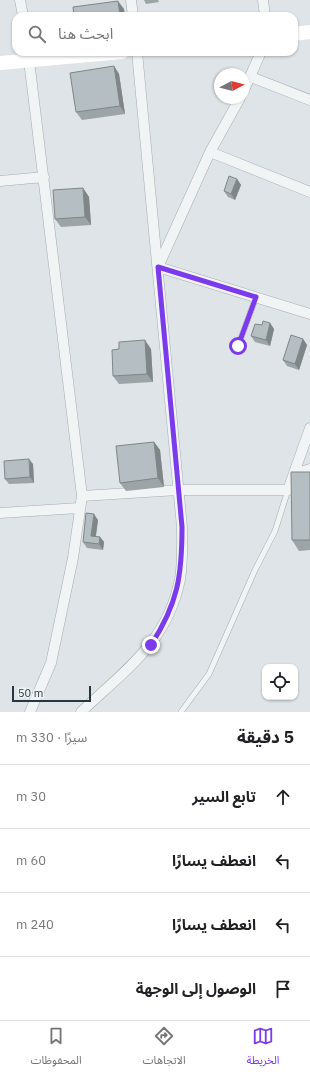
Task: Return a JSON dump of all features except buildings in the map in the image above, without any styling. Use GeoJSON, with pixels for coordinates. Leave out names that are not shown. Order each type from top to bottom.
{"type":"FeatureCollection","features":[{"type":"Feature","properties":{"kind":"street"},"geometry":{"type":"LineString","coordinates":[[20,0],[22,12]]}},
{"type":"Feature","properties":{"kind":"street"},"geometry":{"type":"LineString","coordinates":[[131,0],[132,12]]}},
{"type":"Feature","properties":{"kind":"street"},"geometry":{"type":"LineString","coordinates":[[263,0],[264,12]]}},
{"type":"Feature","properties":{"kind":"street"},"geometry":{"type":"LineString","coordinates":[[298,34],[310,32]]}},
{"type":"Feature","properties":{"kind":"street"},"geometry":{"type":"LineString","coordinates":[[0,63],[29,57],[48,56]]}},
{"type":"Feature","properties":{"kind":"street"},"geometry":{"type":"LineString","coordinates":[[81,712],[151,645],[164,626],[174,603],[180,578],[182,527],[137,56]]}},
{"type":"Feature","properties":{"kind":"street"},"geometry":{"type":"LineString","coordinates":[[259,56],[251,77],[310,100]]}},
{"type":"Feature","properties":{"kind":"street"},"geometry":{"type":"LineString","coordinates":[[29,57],[82,496],[79,508],[73,558],[51,663],[30,712]]}},
{"type":"Feature","properties":{"kind":"street"},"geometry":{"type":"LineString","coordinates":[[158,267],[210,152],[237,104]]}},
{"type":"Feature","properties":{"kind":"street"},"geometry":{"type":"LineString","coordinates":[[210,152],[310,192]]}},
{"type":"Feature","properties":{"kind":"street"},"geometry":{"type":"LineString","coordinates":[[0,181],[44,177]]}},
{"type":"Feature","properties":{"kind":"street"},"geometry":{"type":"LineString","coordinates":[[158,267],[310,314]]}},
{"type":"Feature","properties":{"kind":"street"},"geometry":{"type":"LineString","coordinates":[[82,496],[178,490],[288,490],[310,428]]}},
{"type":"Feature","properties":{"kind":"street"},"geometry":{"type":"LineString","coordinates":[[294,474],[310,469]]}},
{"type":"Feature","properties":{"kind":"street"},"geometry":{"type":"LineString","coordinates":[[0,513],[79,508]]}},
{"type":"Feature","properties":{"kind":"lane"},"geometry":{"type":"LineString","coordinates":[[238,346],[256,297]]}},
{"type":"Feature","properties":{"kind":"lane"},"geometry":{"type":"LineString","coordinates":[[181,712],[209,674],[255,570],[275,531],[288,490]]}},
{"type":"Feature","properties":{"kind":"route"},"geometry":{"type":"LineString","coordinates":[[151,645],[164,626],[174,603],[180,578],[182,553],[182,527],[158,267],[256,297],[238,346]]}}]}
